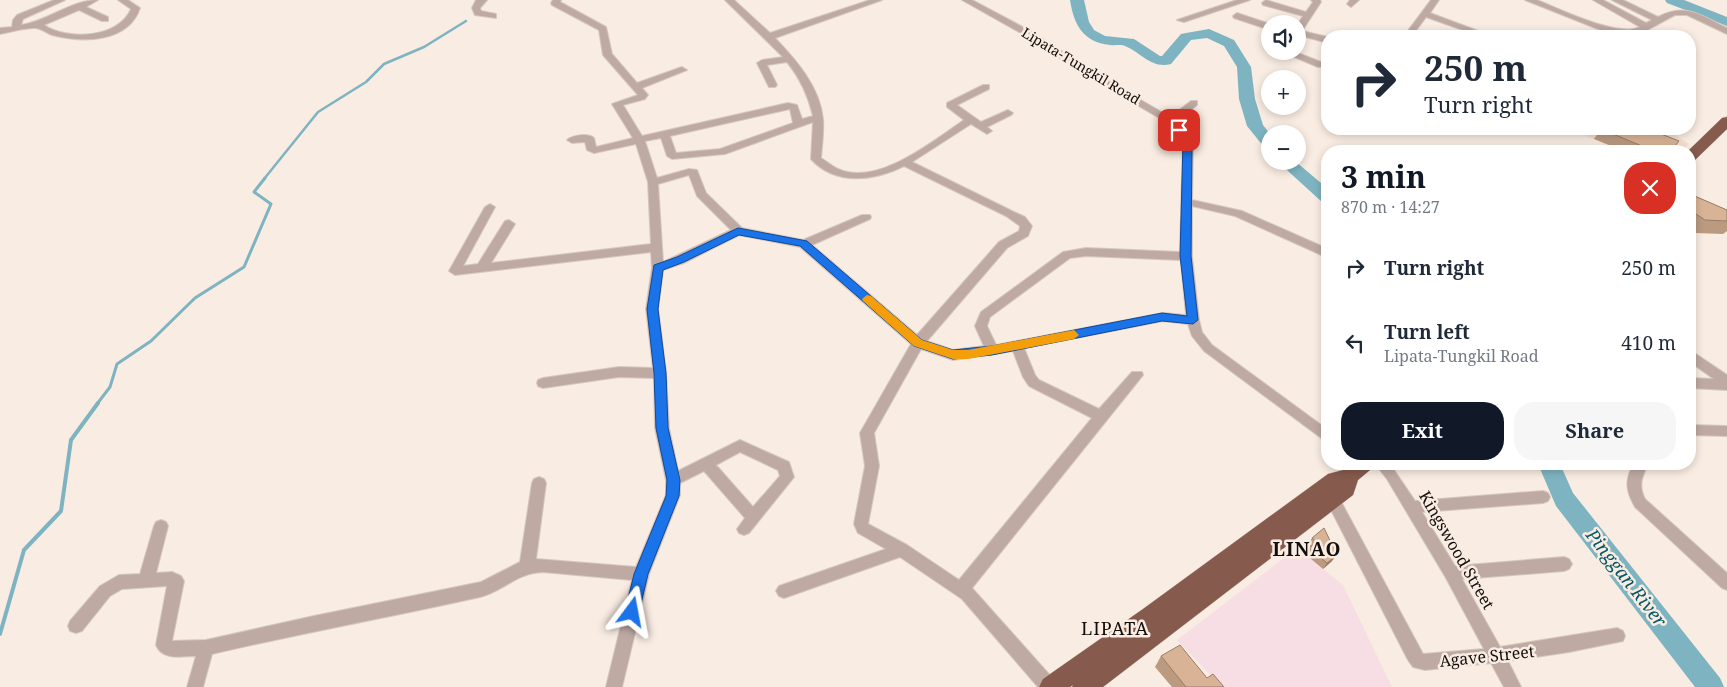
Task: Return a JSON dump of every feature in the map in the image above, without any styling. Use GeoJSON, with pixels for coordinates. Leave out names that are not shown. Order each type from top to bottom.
{"type":"FeatureCollection","features":[{"type":"Feature","properties":{"kind":"highway"},"geometry":{"type":"LineString","coordinates":[[1696,151],[1727,120]]}},
{"type":"Feature","properties":{"kind":"highway"},"geometry":{"type":"LineString","coordinates":[[1050,687],[1152,616],[1335,480],[1353,470]]}},
{"type":"Feature","properties":{"kind":"highway"},"geometry":{"type":"LineString","coordinates":[[1084,687],[1334,500],[1346,489],[1357,470]]}},
{"type":"Feature","properties":{"kind":"street"},"geometry":{"type":"LineString","coordinates":[[16,29],[17,20],[20,17],[61,0]]}},
{"type":"Feature","properties":{"kind":"street"},"geometry":{"type":"LineString","coordinates":[[0,32],[38,25],[94,0]]}},
{"type":"Feature","properties":{"kind":"street"},"geometry":{"type":"LineString","coordinates":[[38,25],[43,30],[64,35],[110,34],[118,31],[134,15],[136,8],[122,0]]}},
{"type":"Feature","properties":{"kind":"street"},"geometry":{"type":"LineString","coordinates":[[483,0],[479,2],[476,8],[478,13],[493,16]]}},
{"type":"Feature","properties":{"kind":"street"},"geometry":{"type":"LineString","coordinates":[[728,0],[777,45],[812,91],[818,117],[816,159],[826,168],[846,176],[861,176],[906,163],[970,120]]}},
{"type":"Feature","properties":{"kind":"street"},"geometry":{"type":"LineString","coordinates":[[771,36],[878,0]]}},
{"type":"Feature","properties":{"kind":"street","name":"Lipata-Tungkil Road"},"geometry":{"type":"LineString","coordinates":[[966,0],[1031,35],[1095,77],[1171,121],[1188,142],[1186,256],[1196,333],[1208,348],[1321,433]]}},
{"type":"Feature","properties":{"kind":"street"},"geometry":{"type":"LineString","coordinates":[[1181,20],[1246,0]]}},
{"type":"Feature","properties":{"kind":"street"},"geometry":{"type":"LineString","coordinates":[[1267,0],[1266,3],[1268,4],[1307,15],[1317,2],[1315,0]]}},
{"type":"Feature","properties":{"kind":"street"},"geometry":{"type":"LineString","coordinates":[[1413,30],[1435,0]]}},
{"type":"Feature","properties":{"kind":"street"},"geometry":{"type":"LineString","coordinates":[[1529,0],[1601,30]]}},
{"type":"Feature","properties":{"kind":"street"},"geometry":{"type":"LineString","coordinates":[[1597,0],[1647,27]]}},
{"type":"Feature","properties":{"kind":"street"},"geometry":{"type":"LineString","coordinates":[[1616,0],[1659,20]]}},
{"type":"Feature","properties":{"kind":"street"},"geometry":{"type":"LineString","coordinates":[[554,1],[602,29],[608,55],[637,86],[643,97],[617,104],[640,141],[653,182],[658,268],[652,309],[660,373],[662,428],[673,480],[673,496],[641,574],[614,687]]}},
{"type":"Feature","properties":{"kind":"street"},"geometry":{"type":"LineString","coordinates":[[79,6],[104,18]]}},
{"type":"Feature","properties":{"kind":"street"},"geometry":{"type":"LineString","coordinates":[[1641,30],[1673,12],[1681,12],[1688,13],[1727,31]]}},
{"type":"Feature","properties":{"kind":"street"},"geometry":{"type":"LineString","coordinates":[[1425,14],[1471,30]]}},
{"type":"Feature","properties":{"kind":"street"},"geometry":{"type":"LineString","coordinates":[[1237,16],[1261,24]]}},
{"type":"Feature","properties":{"kind":"street"},"geometry":{"type":"LineString","coordinates":[[1306,35],[1321,38]]}},
{"type":"Feature","properties":{"kind":"street"},"geometry":{"type":"LineString","coordinates":[[772,85],[762,63],[788,59]]}},
{"type":"Feature","properties":{"kind":"street"},"geometry":{"type":"LineString","coordinates":[[1306,59],[1321,65]]}},
{"type":"Feature","properties":{"kind":"street"},"geometry":{"type":"LineString","coordinates":[[637,86],[682,70]]}},
{"type":"Feature","properties":{"kind":"street"},"geometry":{"type":"LineString","coordinates":[[986,87],[950,106],[984,128],[1008,113]]}},
{"type":"Feature","properties":{"kind":"street"},"geometry":{"type":"LineString","coordinates":[[1171,121],[1194,103]]}},
{"type":"Feature","properties":{"kind":"street"},"geometry":{"type":"LineString","coordinates":[[572,140],[589,138],[592,150],[640,141],[788,106],[794,107],[798,124]]}},
{"type":"Feature","properties":{"kind":"street"},"geometry":{"type":"LineString","coordinates":[[665,134],[670,154],[677,156],[721,152],[818,117]]}},
{"type":"Feature","properties":{"kind":"street"},"geometry":{"type":"LineString","coordinates":[[906,163],[1010,214],[1021,220],[1026,226],[1024,233],[1003,245],[918,343],[867,433],[872,466],[860,522],[863,529],[902,550],[961,590],[1050,687]]}},
{"type":"Feature","properties":{"kind":"street"},"geometry":{"type":"LineString","coordinates":[[653,182],[693,172],[701,194],[738,231],[804,244],[918,343],[953,355],[1017,346],[1162,317],[1193,320]]}},
{"type":"Feature","properties":{"kind":"street"},"geometry":{"type":"LineString","coordinates":[[1188,202],[1238,213],[1321,251]]}},
{"type":"Feature","properties":{"kind":"street"},"geometry":{"type":"LineString","coordinates":[[490,207],[454,271],[658,247]]}},
{"type":"Feature","properties":{"kind":"street"},"geometry":{"type":"LineString","coordinates":[[804,244],[866,216]]}},
{"type":"Feature","properties":{"kind":"street"},"geometry":{"type":"LineString","coordinates":[[482,268],[509,224]]}},
{"type":"Feature","properties":{"kind":"street"},"geometry":{"type":"LineString","coordinates":[[658,268],[680,260],[738,231]]}},
{"type":"Feature","properties":{"kind":"street"},"geometry":{"type":"LineString","coordinates":[[992,350],[981,326],[985,316],[1067,255],[1086,252],[1186,256]]}},
{"type":"Feature","properties":{"kind":"street"},"geometry":{"type":"LineString","coordinates":[[1017,346],[1032,381],[1101,416]]}},
{"type":"Feature","properties":{"kind":"street"},"geometry":{"type":"LineString","coordinates":[[1696,360],[1727,383]]}},
{"type":"Feature","properties":{"kind":"street"},"geometry":{"type":"LineString","coordinates":[[543,383],[619,372],[660,373]]}},
{"type":"Feature","properties":{"kind":"street"},"geometry":{"type":"LineString","coordinates":[[961,590],[1101,416],[1138,375]]}},
{"type":"Feature","properties":{"kind":"street"},"geometry":{"type":"LineString","coordinates":[[1696,383],[1727,383]]}},
{"type":"Feature","properties":{"kind":"street"},"geometry":{"type":"LineString","coordinates":[[1696,431],[1725,434]]}},
{"type":"Feature","properties":{"kind":"street"},"geometry":{"type":"LineString","coordinates":[[673,480],[734,448],[743,446],[784,466],[787,477],[748,523],[706,463]]}},
{"type":"Feature","properties":{"kind":"street","name":"Kingswood Street"},"geometry":{"type":"LineString","coordinates":[[1386,470],[1412,507],[1451,573],[1498,656],[1513,687]]}},
{"type":"Feature","properties":{"kind":"street"},"geometry":{"type":"LineString","coordinates":[[1638,470],[1632,482],[1633,491],[1640,503],[1727,583]]}},
{"type":"Feature","properties":{"kind":"street"},"geometry":{"type":"LineString","coordinates":[[527,566],[539,483]]}},
{"type":"Feature","properties":{"kind":"street"},"geometry":{"type":"LineString","coordinates":[[1412,507],[1543,497]]}},
{"type":"Feature","properties":{"kind":"street","name":"Agave Street"},"geometry":{"type":"LineString","coordinates":[[1334,500],[1414,655],[1419,661],[1498,656],[1555,648],[1617,636]]}},
{"type":"Feature","properties":{"kind":"street"},"geometry":{"type":"LineString","coordinates":[[146,580],[161,526]]}},
{"type":"Feature","properties":{"kind":"street"},"geometry":{"type":"LineString","coordinates":[[784,591],[902,550]]}},
{"type":"Feature","properties":{"kind":"street"},"geometry":{"type":"LineString","coordinates":[[1451,573],[1564,564]]}},
{"type":"Feature","properties":{"kind":"street"},"geometry":{"type":"LineString","coordinates":[[76,626],[105,591],[119,582],[172,579],[176,581],[164,639],[164,645],[170,649],[206,648],[314,623],[483,589],[527,566],[543,565],[641,574]]}},
{"type":"Feature","properties":{"kind":"street"},"geometry":{"type":"LineString","coordinates":[[195,687],[206,648]]}},
{"type":"Feature","properties":{"kind":"shaded area"},"geometry":{"type":"Polygon","coordinates":[[[1675,135],[1689,144],[1608,145],[1586,136],[1675,135]]]}},
{"type":"Feature","properties":{"kind":"shaded area"},"geometry":{"type":"Polygon","coordinates":[[[1297,548],[1343,585],[1392,687],[1222,687],[1177,640],[1297,548]]]}},
{"type":"Feature","properties":{"kind":"building"},"geometry":{"type":"Polygon","coordinates":[[[1615,135],[1664,135],[1679,141],[1676,145],[1640,145],[1615,135]]]}},
{"type":"Feature","properties":{"kind":"building"},"geometry":{"type":"Polygon","coordinates":[[[1696,197],[1727,210],[1727,221],[1705,220],[1696,214],[1696,197]]]}},
{"type":"Feature","properties":{"kind":"building"},"geometry":{"type":"Polygon","coordinates":[[[1324,528],[1337,555],[1327,563],[1309,548],[1317,542],[1312,538],[1324,528]]]}},
{"type":"Feature","properties":{"kind":"building"},"geometry":{"type":"Polygon","coordinates":[[[1180,645],[1207,678],[1213,674],[1224,687],[1186,687],[1161,656],[1180,645]]]}},
{"type":"Feature","properties":{"kind":"waterway","name":"Pinggan River"},"geometry":{"type":"LineString","coordinates":[[1077,0],[1082,22],[1089,33],[1101,39],[1129,42],[1160,61],[1166,61],[1186,37],[1209,33],[1229,43],[1244,67],[1247,99],[1255,126],[1261,133]]}},
{"type":"Feature","properties":{"kind":"waterway"},"geometry":{"type":"LineString","coordinates":[[1672,0],[1727,22]]}},
{"type":"Feature","properties":{"kind":"waterway"},"geometry":{"type":"LineString","coordinates":[[264,179],[318,112],[366,82],[384,64],[424,47],[466,21]]}},
{"type":"Feature","properties":{"kind":"waterway","name":"Pinggan River"},"geometry":{"type":"LineString","coordinates":[[1295,170],[1321,192]]}},
{"type":"Feature","properties":{"kind":"waterway"},"geometry":{"type":"LineString","coordinates":[[97,404],[110,387],[117,364],[151,341],[195,298],[244,267],[271,204],[254,192],[265,178]]}},
{"type":"Feature","properties":{"kind":"waterway"},"geometry":{"type":"LineString","coordinates":[[0,634],[24,550],[61,511],[71,440],[98,403]]}},
{"type":"Feature","properties":{"kind":"waterway","name":"Pinggan River"},"geometry":{"type":"LineString","coordinates":[[1552,470],[1564,499],[1711,687]]}},
{"type":"Feature","properties":{"kind":"slow traffic"},"geometry":{"type":"LineString","coordinates":[[867,299],[918,343],[953,355],[1017,346],[1074,335]]}},
{"type":"Feature","properties":{"kind":"district","name":"LINAO"},"geometry":{"type":"Point","coordinates":[1307,549]}},
{"type":"Feature","properties":{"kind":"district","name":"LIPATA"},"geometry":{"type":"Point","coordinates":[1115,629]}},
{"type":"Feature","properties":{"kind":"route"},"geometry":{"type":"LineString","coordinates":[[632,612],[641,574],[673,496],[673,480],[662,428],[660,373],[652,309],[658,268],[680,260],[738,231],[804,244],[918,343],[953,355],[992,350],[1162,317],[1193,320],[1186,256],[1188,142],[1179,130]]}}]}
